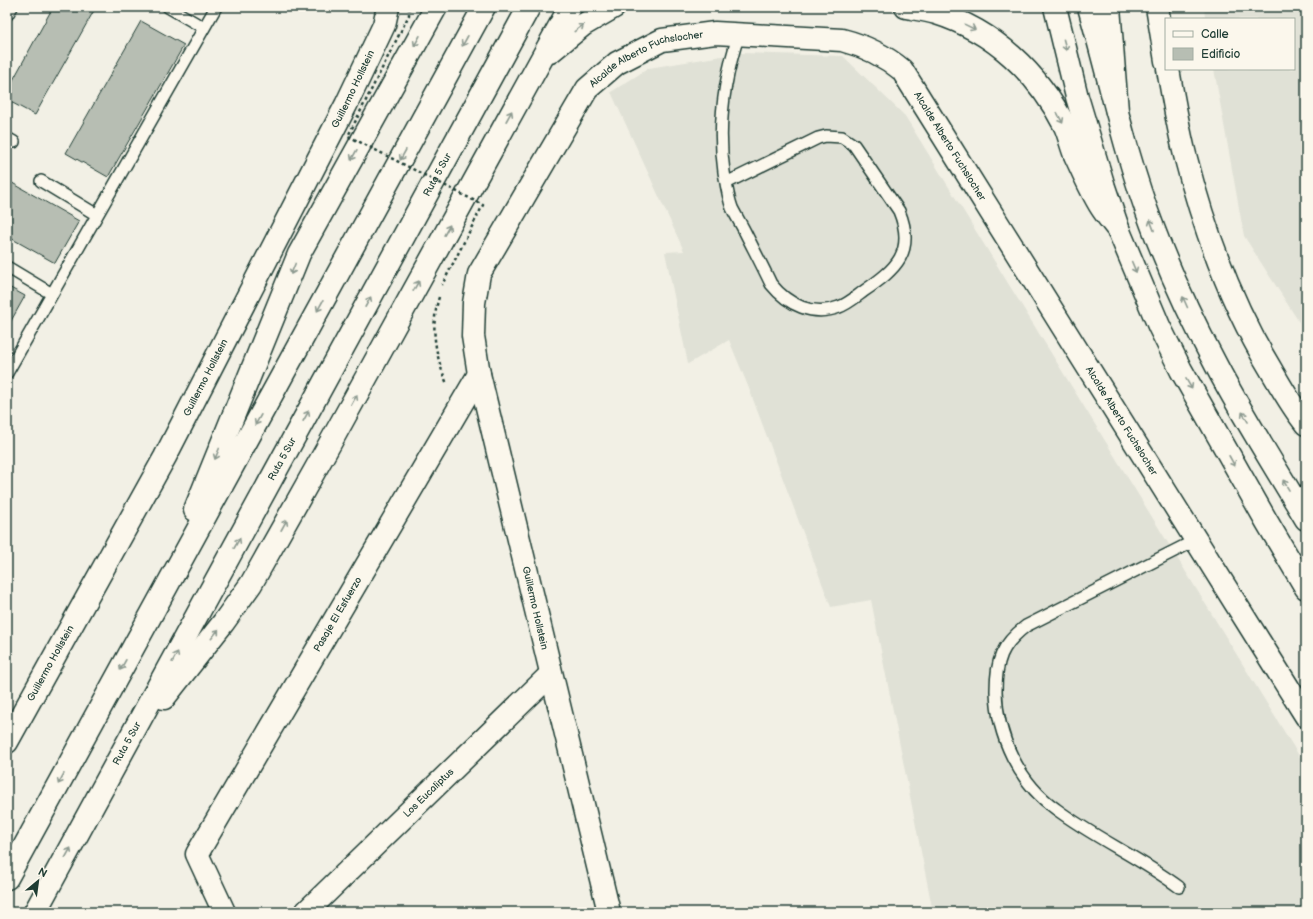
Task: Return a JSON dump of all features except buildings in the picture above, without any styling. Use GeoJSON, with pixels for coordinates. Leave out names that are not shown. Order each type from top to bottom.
{"type":"FeatureCollection","features":[{"type":"Feature","properties":{"kind":"main road","name":"Guillermo Hollstein"},"geometry":{"type":"LineString","coordinates":[[7,742],[168,450],[346,105],[384,25],[388,7]]}},
{"type":"Feature","properties":{"kind":"main road"},"geometry":{"type":"LineString","coordinates":[[156,606],[299,254],[436,7]]}},
{"type":"Feature","properties":{"kind":"main road"},"geometry":{"type":"LineString","coordinates":[[7,878],[484,7]]}},
{"type":"Feature","properties":{"kind":"main road","name":"Ruta 5 Sur"},"geometry":{"type":"LineString","coordinates":[[36,912],[529,7]]}},
{"type":"Feature","properties":{"kind":"main road"},"geometry":{"type":"LineString","coordinates":[[129,740],[224,624],[251,584],[328,448],[570,7]]}},
{"type":"Feature","properties":{"kind":"main road"},"geometry":{"type":"LineString","coordinates":[[539,62],[560,42],[583,25],[614,7]]}},
{"type":"Feature","properties":{"kind":"main road"},"geometry":{"type":"LineString","coordinates":[[906,7],[935,13],[958,21],[980,32],[1019,61],[1037,81],[1053,104],[1100,206],[1119,231]]}},
{"type":"Feature","properties":{"kind":"main road"},"geometry":{"type":"LineString","coordinates":[[1055,7],[1077,97],[1119,231],[1159,326],[1181,370],[1306,588]]}},
{"type":"Feature","properties":{"kind":"main road"},"geometry":{"type":"LineString","coordinates":[[1089,7],[1136,178],[1151,224],[1166,261],[1190,314],[1216,365],[1306,519]]}},
{"type":"Feature","properties":{"kind":"main road"},"geometry":{"type":"LineString","coordinates":[[1109,7],[1117,111]]}},
{"type":"Feature","properties":{"kind":"main road"},"geometry":{"type":"LineString","coordinates":[[1157,7],[1165,55]]}},
{"type":"Feature","properties":{"kind":"main road","name":"Alcalde Alberto Fuchslocher"},"geometry":{"type":"LineString","coordinates":[[474,303],[479,274],[587,89],[617,63],[662,40],[715,33],[842,40],[858,44],[874,51],[889,59],[902,70],[1306,716]]}},
{"type":"Feature","properties":{"kind":"main road"},"geometry":{"type":"LineString","coordinates":[[1168,70],[1185,155],[1204,221],[1216,254],[1243,320],[1261,354],[1306,424]]}},
{"type":"Feature","properties":{"kind":"main road","name":"Guillermo Hollstein"},"geometry":{"type":"LineString","coordinates":[[474,303],[473,336],[479,374],[609,912]]}},
{"type":"Feature","properties":{"kind":"main road","name":"Pasaje El Esfuerzo"},"geometry":{"type":"LineString","coordinates":[[224,912],[197,854],[479,374]]}},
{"type":"Feature","properties":{"kind":"main road","name":"Los Eucaliptus"},"geometry":{"type":"LineString","coordinates":[[306,912],[551,674]]}},
{"type":"Feature","properties":{"kind":"lane"},"geometry":{"type":"LineString","coordinates":[[7,15],[12,7]]}},
{"type":"Feature","properties":{"kind":"lane"},"geometry":{"type":"LineString","coordinates":[[168,7],[204,28]]}},
{"type":"Feature","properties":{"kind":"lane"},"geometry":{"type":"LineString","coordinates":[[7,373],[216,7]]}},
{"type":"Feature","properties":{"kind":"lane"},"geometry":{"type":"LineString","coordinates":[[726,183],[818,138],[826,136],[842,138],[854,145],[899,211],[905,232],[905,243],[902,254],[892,270],[885,277],[840,307],[826,310],[811,310],[798,306],[779,293],[771,284],[732,207],[726,183],[722,159],[722,109],[725,84],[731,58],[739,34]]}},
{"type":"Feature","properties":{"kind":"lane"},"geometry":{"type":"LineString","coordinates":[[40,181],[98,215]]}},
{"type":"Feature","properties":{"kind":"lane"},"geometry":{"type":"LineString","coordinates":[[7,267],[52,294]]}},
{"type":"Feature","properties":{"kind":"lane"},"geometry":{"type":"LineString","coordinates":[[1179,887],[1138,859],[1105,841],[1055,809],[1039,795],[1018,767],[1006,741],[998,713],[996,699],[996,677],[999,660],[1006,645],[1015,634],[1026,626],[1196,540]]}},
{"type":"Feature","properties":{"kind":"path"},"geometry":{"type":"LineString","coordinates":[[409,7],[409,15],[348,136],[483,205],[442,285],[434,312],[433,334],[442,371],[450,392],[461,404]]}},
{"type":"Feature","properties":{"kind":"shaded area"},"geometry":{"type":"Polygon","coordinates":[[[1204,7],[1306,7],[1306,333],[1244,236],[1214,70],[1295,70],[1295,18],[1205,18],[1204,7]]]}},
{"type":"Feature","properties":{"kind":"shaded area"},"geometry":{"type":"Polygon","coordinates":[[[740,53],[843,56],[905,116],[1306,767],[1306,912],[933,912],[871,600],[831,607],[748,386],[729,340],[688,364],[665,252],[684,251],[611,92],[649,68],[740,53]]]}}]}
